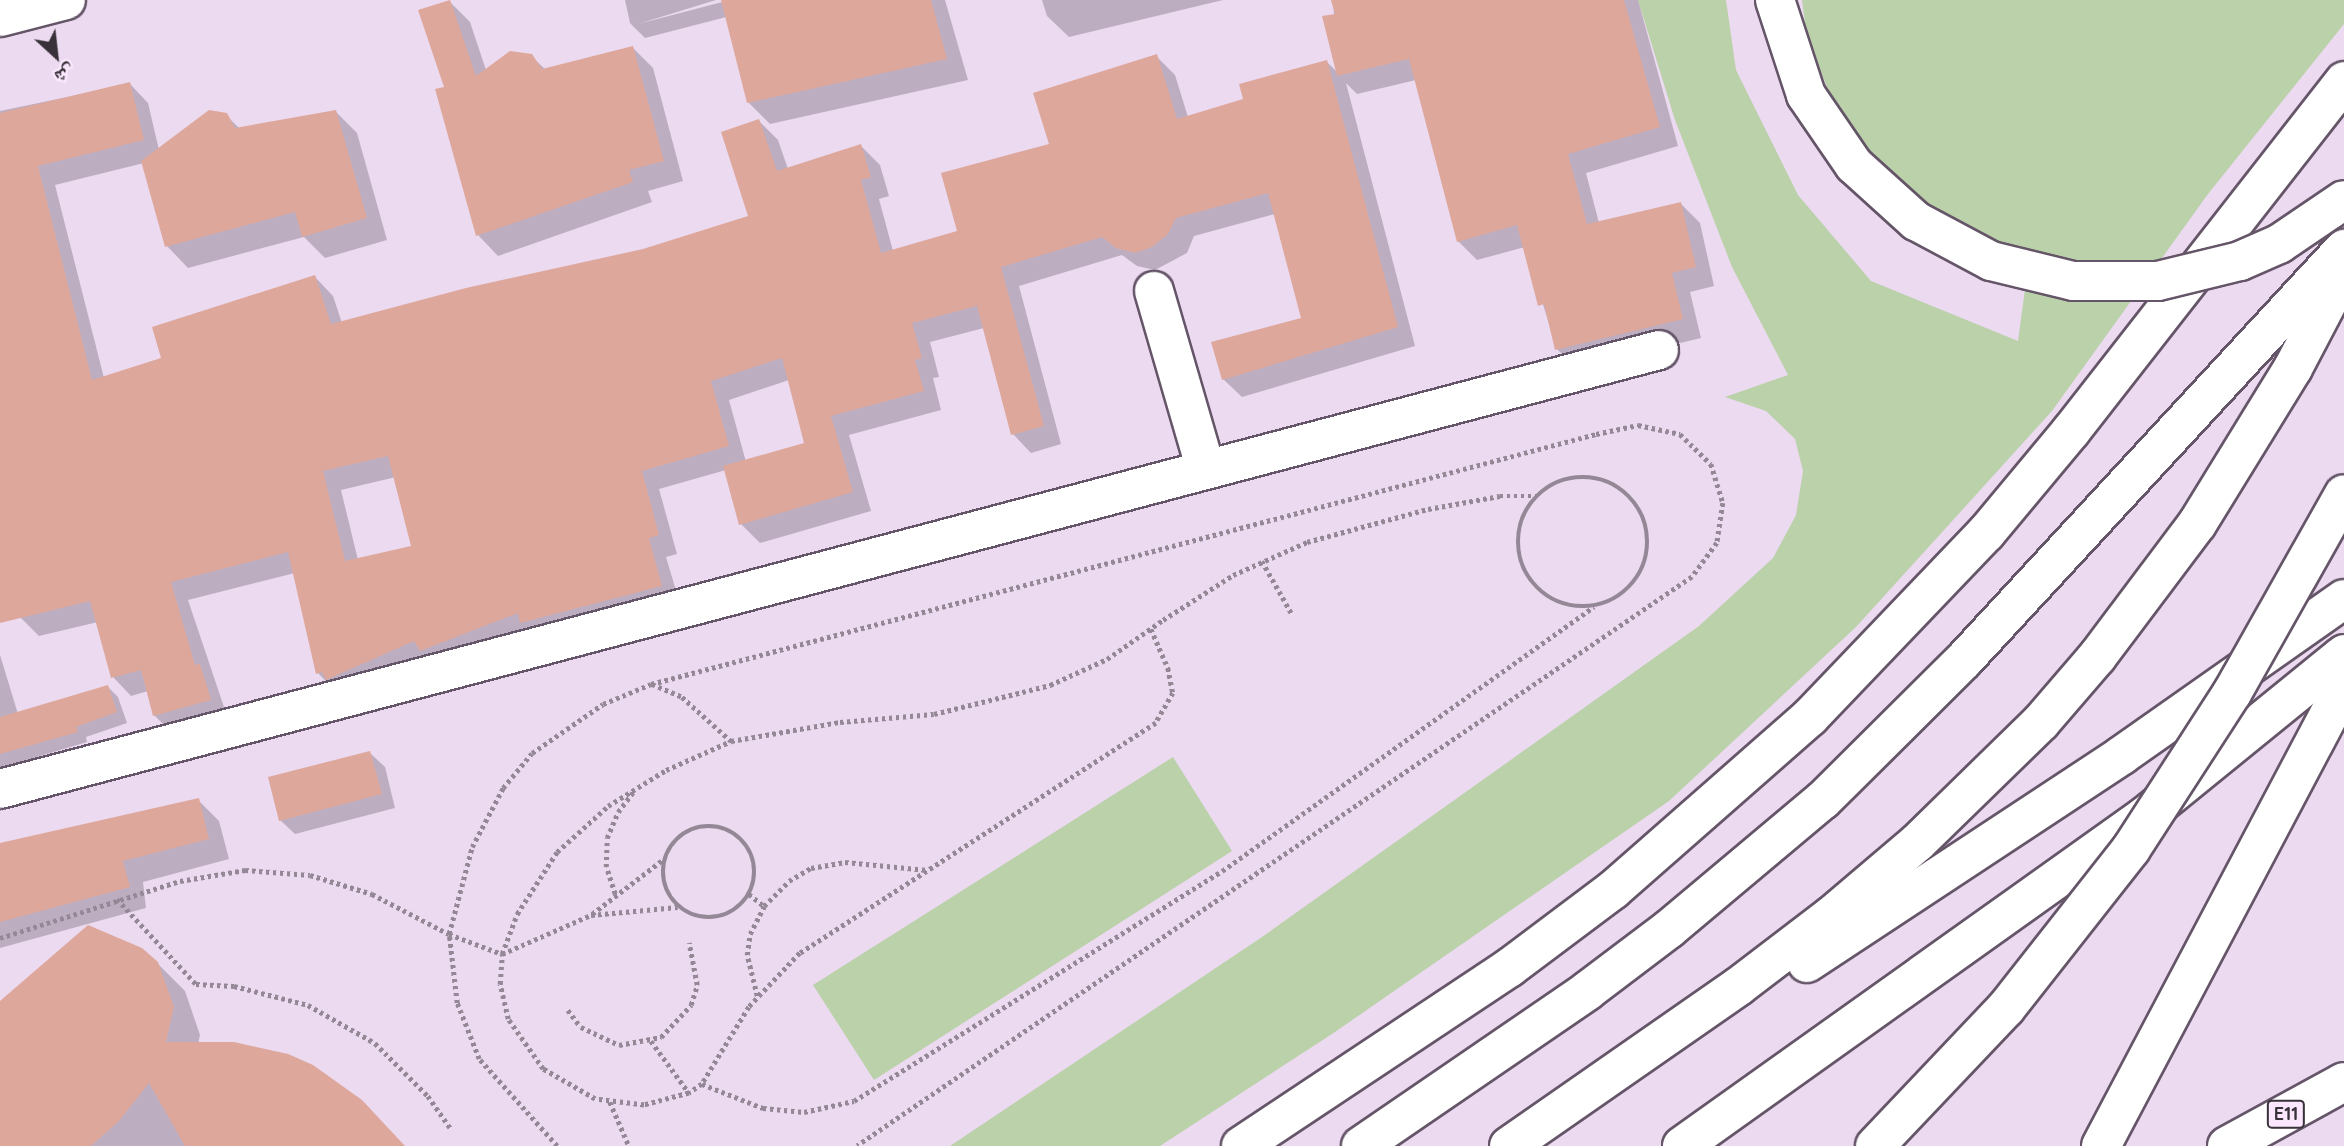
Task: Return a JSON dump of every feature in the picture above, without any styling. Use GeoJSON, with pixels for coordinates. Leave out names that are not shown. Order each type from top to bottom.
{"type":"FeatureCollection","features":[{"type":"Feature","properties":{"kind":"main road"},"geometry":{"type":"LineString","coordinates":[[0,17],[66,0]]}},
{"type":"Feature","properties":{"kind":"main road"},"geometry":{"type":"LineString","coordinates":[[1775,0],[1806,95],[1854,164],[1916,221],[1991,261],[2073,281],[2115,284],[2168,279],[2240,261],[2279,244],[2344,200]]}},
{"type":"Feature","properties":{"kind":"main road"},"geometry":{"type":"LineString","coordinates":[[1241,1146],[1509,968],[1613,890],[1810,717],[1995,523],[2344,81]]}},
{"type":"Feature","properties":{"kind":"main road"},"geometry":{"type":"LineString","coordinates":[[1361,1146],[1587,991],[1669,929],[1823,800],[1964,660],[2344,249]]}},
{"type":"Feature","properties":{"kind":"main road"},"geometry":{"type":"LineString","coordinates":[[1509,1146],[1646,1053],[1831,916],[1918,842],[2041,722],[2114,635],[2197,524],[2293,368],[2344,271]]}},
{"type":"Feature","properties":{"kind":"main road"},"geometry":{"type":"LineString","coordinates":[[1154,291],[1206,470]]}},
{"type":"Feature","properties":{"kind":"main road"},"geometry":{"type":"LineString","coordinates":[[0,789],[1659,350]]}},
{"type":"Feature","properties":{"kind":"main road"},"geometry":{"type":"LineString","coordinates":[[1875,1146],[2006,1009],[2131,849],[2232,693],[2344,494]]}},
{"type":"Feature","properties":{"kind":"main road"},"geometry":{"type":"LineString","coordinates":[[1646,1053],[1742,1002],[1844,939],[2122,755],[2344,599]]}},
{"type":"Feature","properties":{"kind":"main road"},"geometry":{"type":"LineString","coordinates":[[1682,1146],[2145,816],[2344,654]]}},
{"type":"Feature","properties":{"kind":"main road"},"geometry":{"type":"LineString","coordinates":[[2101,1146],[2344,686]]}},
{"type":"Feature","properties":{"kind":"main road","name":"E11"},"geometry":{"type":"LineString","coordinates":[[2227,1146],[2344,1082]]}},
{"type":"Feature","properties":{"kind":"path"},"geometry":{"type":"LineString","coordinates":[[557,1146],[479,1059],[457,1003],[449,934],[472,846],[517,771],[532,753],[603,704],[652,684],[1638,425],[1680,434],[1711,464],[1723,503],[1717,543],[1692,577],[857,1146]]}},
{"type":"Feature","properties":{"kind":"path"},"geometry":{"type":"LineString","coordinates":[[702,1084],[763,1108],[804,1112],[853,1101],[1222,871],[1594,607],[1613,600],[1642,571],[1648,531],[1642,512],[1621,489],[1593,477],[1572,477],[1536,496],[1500,496],[1427,509],[1307,542],[1262,561],[1233,575],[1151,629],[1107,659],[1050,685],[987,704],[732,741],[608,806],[556,852],[517,914],[502,954],[499,984],[508,1019],[543,1069],[595,1100],[644,1105],[689,1093],[702,1084],[758,997],[800,953],[1156,723],[1173,693],[1168,667],[1151,629]]}},
{"type":"Feature","properties":{"kind":"path"},"geometry":{"type":"LineString","coordinates":[[1536,496],[1518,532],[1524,573],[1553,601],[1594,607]]}},
{"type":"Feature","properties":{"kind":"path"},"geometry":{"type":"LineString","coordinates":[[1262,561],[1292,614]]}},
{"type":"Feature","properties":{"kind":"path"},"geometry":{"type":"LineString","coordinates":[[652,684],[682,697],[732,741]]}},
{"type":"Feature","properties":{"kind":"path"},"geometry":{"type":"LineString","coordinates":[[615,894],[606,867],[607,838],[618,812],[636,789]]}},
{"type":"Feature","properties":{"kind":"path"},"geometry":{"type":"LineString","coordinates":[[0,938],[180,881],[245,870],[310,874],[372,894],[449,934],[502,954],[591,915],[666,857],[689,830],[724,829],[751,852],[756,870],[749,894],[729,914],[712,918],[678,907],[591,915]]}},
{"type":"Feature","properties":{"kind":"path"},"geometry":{"type":"LineString","coordinates":[[666,857],[665,884],[678,907]]}},
{"type":"Feature","properties":{"kind":"path"},"geometry":{"type":"LineString","coordinates":[[758,997],[747,956],[750,934],[764,906],[789,881],[811,868],[845,862],[929,870]]}},
{"type":"Feature","properties":{"kind":"path"},"geometry":{"type":"LineString","coordinates":[[749,894],[764,906]]}},
{"type":"Feature","properties":{"kind":"path"},"geometry":{"type":"LineString","coordinates":[[117,899],[196,984],[234,986],[296,1001],[375,1043],[403,1068],[450,1128]]}},
{"type":"Feature","properties":{"kind":"path"},"geometry":{"type":"LineString","coordinates":[[568,1010],[581,1027],[599,1039],[619,1045],[651,1041],[678,1023],[691,1005],[697,985],[689,943]]}},
{"type":"Feature","properties":{"kind":"path"},"geometry":{"type":"LineString","coordinates":[[651,1041],[689,1093]]}},
{"type":"Feature","properties":{"kind":"path"},"geometry":{"type":"LineString","coordinates":[[610,1102],[629,1146]]}},
{"type":"Feature","properties":{"kind":"green space"},"geometry":{"type":"Polygon","coordinates":[[[1638,0],[1726,0],[1736,70],[1798,195],[1871,281],[2018,341],[2028,267],[1892,188],[1836,109],[1807,39],[1802,0],[2344,0],[2344,24],[2208,194],[2052,411],[1856,627],[1669,801],[1332,1034],[1160,1146],[950,1146],[1262,937],[1699,626],[1773,558],[1796,515],[1803,471],[1795,439],[1766,411],[1725,397],[1788,375],[1732,267],[1675,120],[1638,0]]]}},
{"type":"Feature","properties":{"kind":"green space"},"geometry":{"type":"Polygon","coordinates":[[[1173,757],[1232,851],[874,1080],[813,985],[1173,757]]]}},
{"type":"Feature","properties":{"kind":"building"},"geometry":{"type":"Polygon","coordinates":[[[450,0],[476,76],[510,51],[532,54],[542,69],[633,46],[664,161],[629,170],[633,182],[476,236],[435,89],[444,87],[418,10],[450,0]]]}},
{"type":"Feature","properties":{"kind":"building"},"geometry":{"type":"Polygon","coordinates":[[[721,0],[931,0],[947,59],[747,103],[721,0]]]}},
{"type":"Feature","properties":{"kind":"building"},"geometry":{"type":"Polygon","coordinates":[[[1331,0],[1624,0],[1660,127],[1568,154],[1587,224],[1681,202],[1696,267],[1672,273],[1683,319],[1555,350],[1544,304],[1538,306],[1517,225],[1457,242],[1409,59],[1337,76],[1322,16],[1335,14],[1331,0]]]}},
{"type":"Feature","properties":{"kind":"building"},"geometry":{"type":"Polygon","coordinates":[[[1157,54],[1177,119],[1243,99],[1239,84],[1327,60],[1398,327],[1222,380],[1211,342],[1301,318],[1268,193],[1176,218],[1168,234],[1152,247],[1135,253],[1116,248],[1102,237],[1001,267],[1044,426],[1011,435],[977,306],[912,323],[922,358],[915,360],[924,391],[831,416],[853,492],[739,525],[723,466],[804,443],[782,358],[711,381],[729,446],[642,471],[659,535],[649,538],[662,586],[520,623],[518,613],[420,651],[414,641],[326,680],[322,672],[316,674],[288,552],[171,582],[195,665],[200,664],[211,700],[153,716],[141,670],[111,678],[90,601],[0,623],[0,113],[130,82],[144,140],[38,166],[92,380],[161,358],[152,327],[315,275],[331,324],[466,288],[643,249],[748,216],[721,132],[759,119],[777,171],[861,144],[871,177],[861,180],[881,253],[957,231],[941,173],[1049,144],[1033,93],[1157,54]],[[388,456],[323,471],[345,561],[411,546],[388,456]]]}},
{"type":"Feature","properties":{"kind":"building"},"geometry":{"type":"Polygon","coordinates":[[[209,110],[227,113],[235,128],[336,110],[367,218],[302,237],[295,212],[165,247],[141,161],[209,110]]]}},
{"type":"Feature","properties":{"kind":"building"},"geometry":{"type":"Polygon","coordinates":[[[108,685],[117,712],[76,727],[78,732],[0,754],[0,717],[108,685]]]}},
{"type":"Feature","properties":{"kind":"building"},"geometry":{"type":"Polygon","coordinates":[[[370,751],[382,794],[279,821],[268,777],[370,751]]]}},
{"type":"Feature","properties":{"kind":"building"},"geometry":{"type":"Polygon","coordinates":[[[199,798],[209,839],[123,861],[130,887],[0,922],[0,843],[199,798]]]}},
{"type":"Feature","properties":{"kind":"building"},"geometry":{"type":"Polygon","coordinates":[[[88,925],[142,948],[158,962],[174,1007],[166,1042],[234,1042],[288,1054],[313,1065],[362,1100],[405,1146],[185,1146],[149,1083],[119,1121],[91,1146],[0,1146],[0,1001],[88,925]]]}}]}
